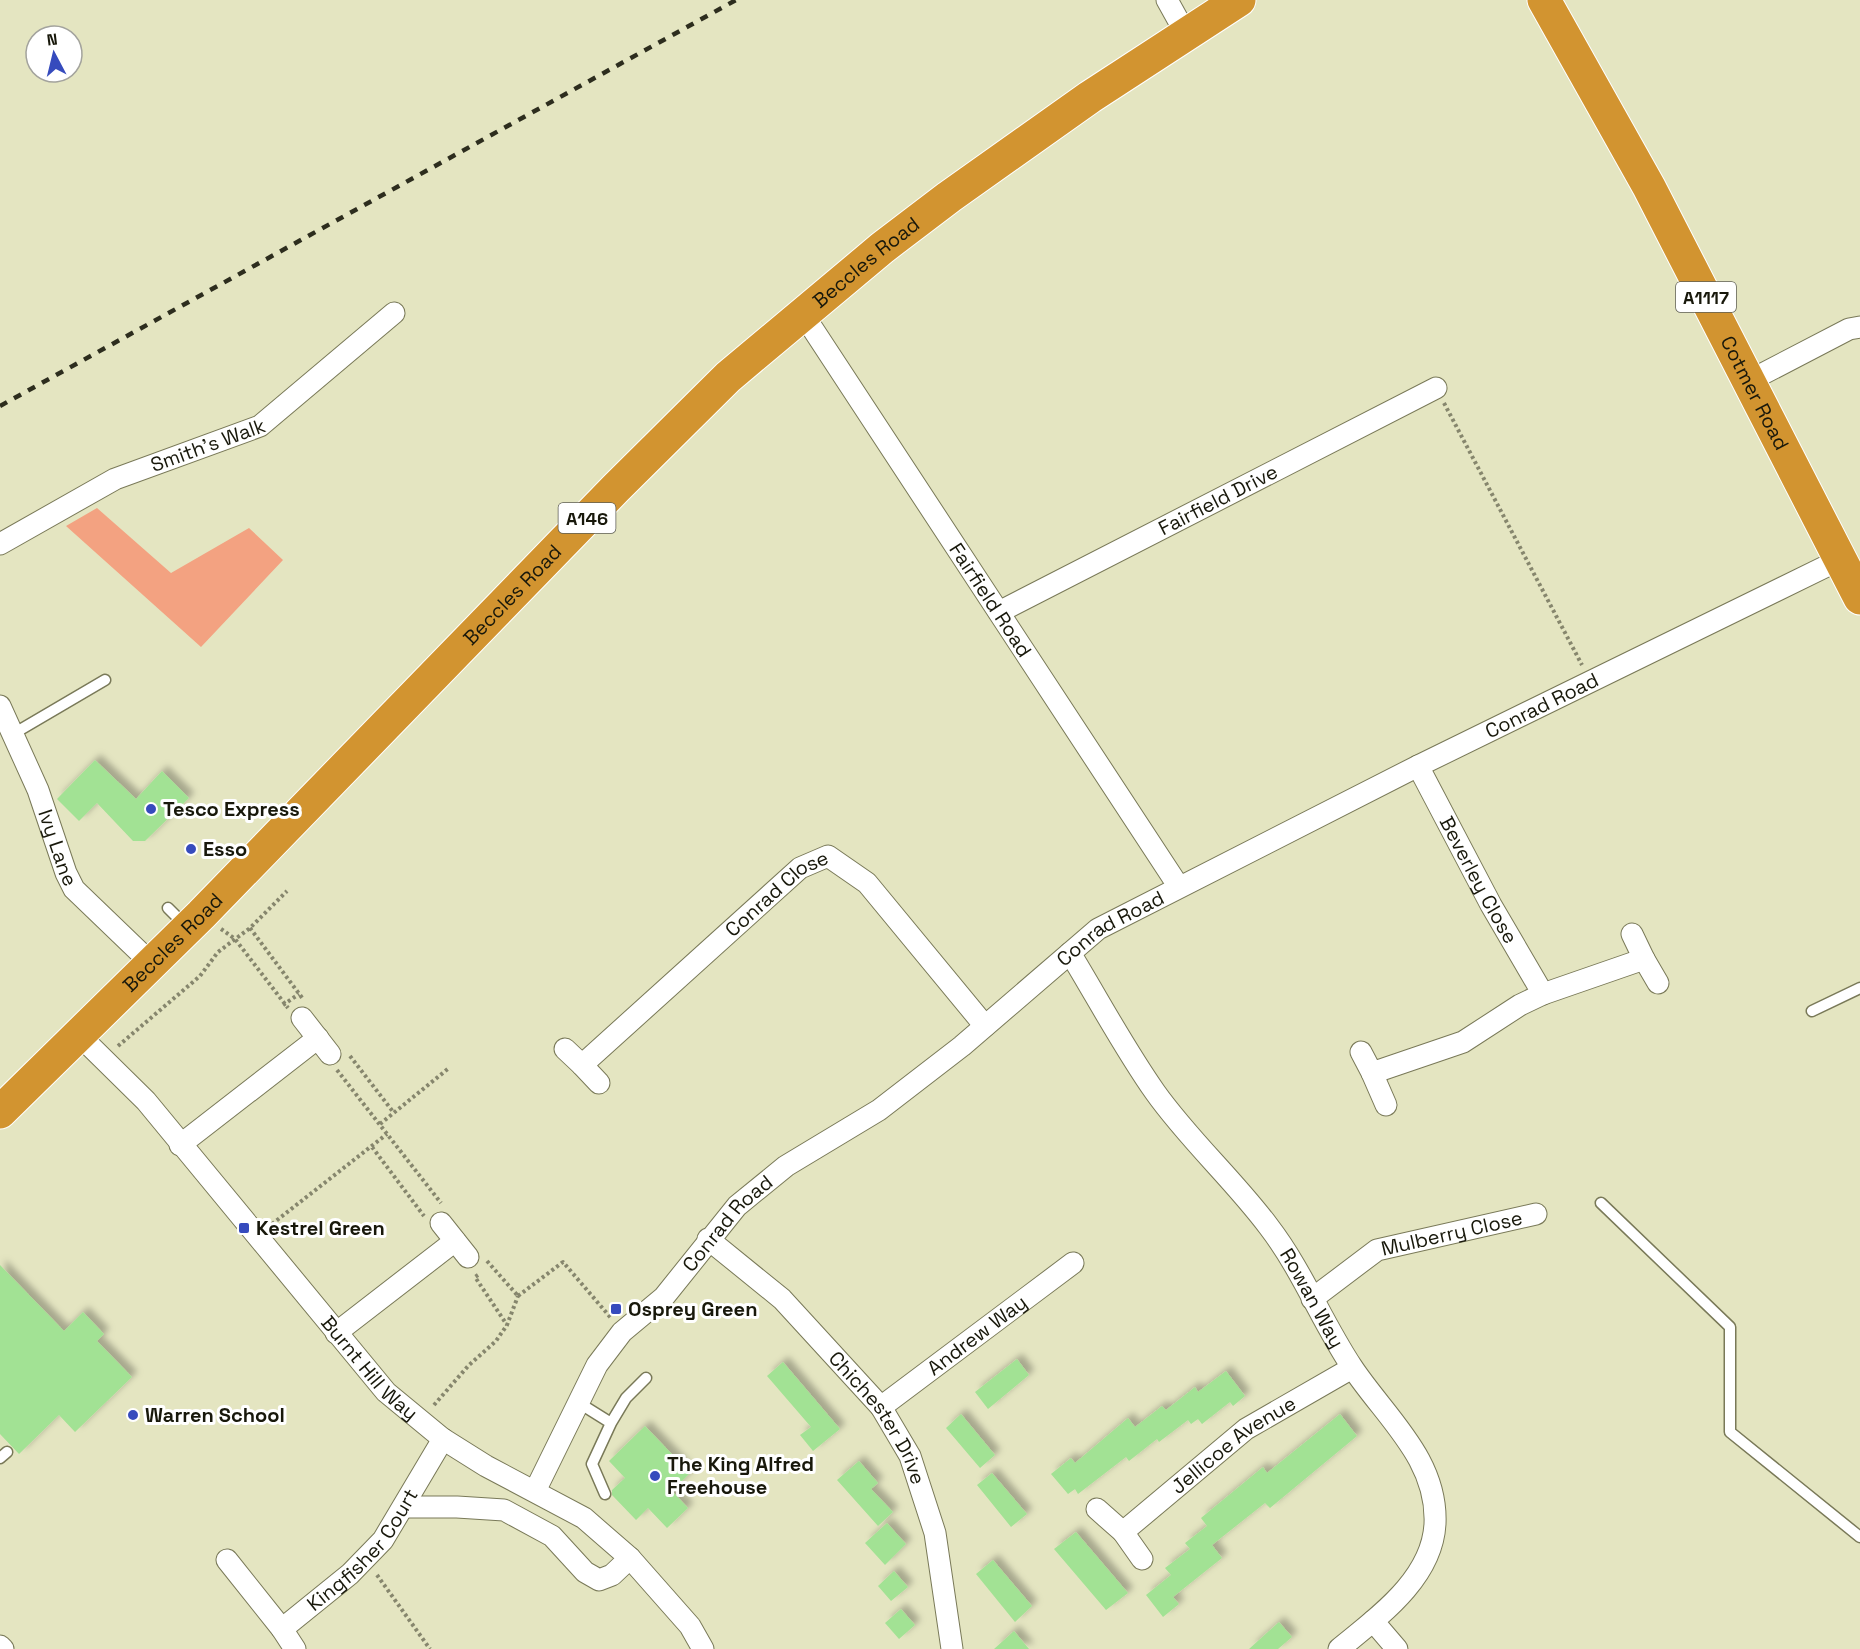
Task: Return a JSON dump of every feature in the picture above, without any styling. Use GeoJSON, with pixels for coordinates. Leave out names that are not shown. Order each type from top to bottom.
{"type":"FeatureCollection","features":[{"type":"Feature","properties":{"kind":"highway","name":"Beccles Road"},"geometry":{"type":"LineString","coordinates":[[0,1112],[152,964],[178,918],[728,377],[882,248],[1026,141],[1239,0]]}},
{"type":"Feature","properties":{"kind":"highway","name":"Cotmer Road"},"geometry":{"type":"LineString","coordinates":[[1544,0],[1644,177],[1860,598]]}},
{"type":"Feature","properties":{"kind":"street"},"geometry":{"type":"LineString","coordinates":[[1167,0],[1187,36]]}},
{"type":"Feature","properties":{"kind":"street","name":"Smith's Walk"},"geometry":{"type":"LineString","coordinates":[[0,544],[115,480],[260,426],[394,313]]}},
{"type":"Feature","properties":{"kind":"street","name":"Fairfield Road"},"geometry":{"type":"LineString","coordinates":[[803,314],[1179,887]]}},
{"type":"Feature","properties":{"kind":"street"},"geometry":{"type":"LineString","coordinates":[[1749,381],[1849,329],[1860,327]]}},
{"type":"Feature","properties":{"kind":"street","name":"Fairfield Drive"},"geometry":{"type":"LineString","coordinates":[[999,612],[1436,388]]}},
{"type":"Feature","properties":{"kind":"street","name":"Conrad Road"},"geometry":{"type":"LineString","coordinates":[[535,1491],[597,1365],[622,1332],[664,1297],[708,1239],[737,1206],[786,1166],[879,1110],[985,1026],[1098,929],[1418,766],[1841,559]]}},
{"type":"Feature","properties":{"kind":"street","name":"Ivy Lane"},"geometry":{"type":"LineString","coordinates":[[0,706],[38,790],[66,873],[74,889],[152,964]]}},
{"type":"Feature","properties":{"kind":"street","name":"Beverley Close"},"geometry":{"type":"LineString","coordinates":[[1418,766],[1491,905],[1543,994]]}},
{"type":"Feature","properties":{"kind":"street","name":"Conrad Close"},"geometry":{"type":"LineString","coordinates":[[582,1065],[800,868],[828,856],[867,882],[985,1026]]}},
{"type":"Feature","properties":{"kind":"street"},"geometry":{"type":"LineString","coordinates":[[1632,934],[1658,983]]}},
{"type":"Feature","properties":{"kind":"street","name":"Rowan Way"},"geometry":{"type":"LineString","coordinates":[[1071,953],[1156,1093],[1268,1225],[1352,1368],[1410,1445],[1427,1472],[1434,1502],[1435,1525],[1431,1548],[1419,1575],[1372,1621],[1339,1649]]}},
{"type":"Feature","properties":{"kind":"street"},"geometry":{"type":"LineString","coordinates":[[1372,1073],[1463,1042],[1520,1005],[1543,994],[1644,959]]}},
{"type":"Feature","properties":{"kind":"street"},"geometry":{"type":"LineString","coordinates":[[180,1145],[329,1055],[302,1018]]}},
{"type":"Feature","properties":{"kind":"street","name":"Burnt Hill Way"},"geometry":{"type":"LineString","coordinates":[[80,1036],[146,1101],[386,1392],[443,1439],[486,1466],[584,1518],[630,1558],[690,1626],[703,1649]]}},
{"type":"Feature","properties":{"kind":"street"},"geometry":{"type":"LineString","coordinates":[[564,1049],[599,1083]]}},
{"type":"Feature","properties":{"kind":"street"},"geometry":{"type":"LineString","coordinates":[[1361,1052],[1386,1105]]}},
{"type":"Feature","properties":{"kind":"street","name":"Mulberry Close"},"geometry":{"type":"LineString","coordinates":[[1312,1299],[1377,1250],[1536,1214]]}},
{"type":"Feature","properties":{"kind":"street"},"geometry":{"type":"LineString","coordinates":[[336,1333],[469,1251],[439,1219]]}},
{"type":"Feature","properties":{"kind":"street","name":"Chichester Drive"},"geometry":{"type":"LineString","coordinates":[[708,1239],[782,1299],[881,1407],[910,1456],[935,1533],[952,1649]]}},
{"type":"Feature","properties":{"kind":"street","name":"Andrew Way"},"geometry":{"type":"LineString","coordinates":[[881,1407],[1073,1263]]}},
{"type":"Feature","properties":{"kind":"street","name":"Jellicoe Avenue"},"geometry":{"type":"LineString","coordinates":[[1123,1532],[1246,1429],[1352,1368]]}},
{"type":"Feature","properties":{"kind":"street","name":"Kingfisher Court"},"geometry":{"type":"LineString","coordinates":[[282,1629],[350,1574],[383,1539],[443,1439]]}},
{"type":"Feature","properties":{"kind":"street"},"geometry":{"type":"LineString","coordinates":[[404,1507],[504,1510],[552,1536],[585,1572],[599,1580],[612,1575],[630,1558]]}},
{"type":"Feature","properties":{"kind":"street"},"geometry":{"type":"LineString","coordinates":[[1097,1509],[1123,1532],[1142,1559]]}},
{"type":"Feature","properties":{"kind":"street"},"geometry":{"type":"LineString","coordinates":[[228,1560],[295,1649]]}},
{"type":"Feature","properties":{"kind":"street"},"geometry":{"type":"LineString","coordinates":[[1372,1621],[1397,1649]]}},
{"type":"Feature","properties":{"kind":"lane"},"geometry":{"type":"LineString","coordinates":[[13,734],[105,680]]}},
{"type":"Feature","properties":{"kind":"lane"},"geometry":{"type":"LineString","coordinates":[[1812,1011],[1860,988]]}},
{"type":"Feature","properties":{"kind":"lane"},"geometry":{"type":"LineString","coordinates":[[1601,1203],[1730,1327],[1730,1432],[1860,1538]]}},
{"type":"Feature","properties":{"kind":"lane"},"geometry":{"type":"LineString","coordinates":[[604,1494],[592,1464],[611,1423],[626,1398],[646,1378]]}},
{"type":"Feature","properties":{"kind":"lane"},"geometry":{"type":"LineString","coordinates":[[579,1403],[611,1423]]}},
{"type":"Feature","properties":{"kind":"path"},"geometry":{"type":"LineString","coordinates":[[1436,388],[1591,681]]}},
{"type":"Feature","properties":{"kind":"path"},"geometry":{"type":"LineString","coordinates":[[108,1063],[122,1041],[200,976],[218,952],[250,928],[287,891]]}},
{"type":"Feature","properties":{"kind":"path"},"geometry":{"type":"LineString","coordinates":[[250,928],[299,994]]}},
{"type":"Feature","properties":{"kind":"path"},"geometry":{"type":"LineString","coordinates":[[235,939],[283,1005]]}},
{"type":"Feature","properties":{"kind":"path"},"geometry":{"type":"LineString","coordinates":[[329,1055],[387,1134],[439,1219]]}},
{"type":"Feature","properties":{"kind":"path"},"geometry":{"type":"LineString","coordinates":[[380,1124],[449,1068]]}},
{"type":"Feature","properties":{"kind":"path"},"geometry":{"type":"LineString","coordinates":[[272,1225],[387,1134]]}},
{"type":"Feature","properties":{"kind":"path"},"geometry":{"type":"LineString","coordinates":[[372,1147],[439,1219]]}},
{"type":"Feature","properties":{"kind":"path"},"geometry":{"type":"LineString","coordinates":[[469,1251],[490,1265],[518,1296]]}},
{"type":"Feature","properties":{"kind":"path"},"geometry":{"type":"LineString","coordinates":[[434,1405],[469,1365],[496,1341],[507,1325],[518,1296],[563,1262],[622,1332]]}},
{"type":"Feature","properties":{"kind":"path"},"geometry":{"type":"LineString","coordinates":[[490,1265],[475,1277],[507,1325]]}},
{"type":"Feature","properties":{"kind":"path"},"geometry":{"type":"LineString","coordinates":[[366,1558],[430,1649]]}},
{"type":"Feature","properties":{"kind":"shaded area"},"geometry":{"type":"Polygon","coordinates":[[[97,508],[171,573],[249,528],[283,560],[201,647],[66,526],[97,508]]]}},
{"type":"Feature","properties":{"kind":"building"},"geometry":{"type":"Polygon","coordinates":[[[95,760],[136,799],[162,771],[189,798],[145,841],[133,841],[97,803],[79,821],[57,799],[95,760]]]}},
{"type":"Feature","properties":{"kind":"building"},"geometry":{"type":"Polygon","coordinates":[[[0,1265],[64,1331],[83,1312],[104,1334],[97,1341],[132,1377],[75,1432],[59,1415],[19,1454],[0,1434],[0,1265]]]}},
{"type":"Feature","properties":{"kind":"building"},"geometry":{"type":"Polygon","coordinates":[[[1017,1359],[1029,1375],[988,1409],[975,1392],[1017,1359]]]}},
{"type":"Feature","properties":{"kind":"building"},"geometry":{"type":"Polygon","coordinates":[[[783,1362],[840,1429],[813,1451],[800,1435],[811,1427],[767,1376],[783,1362]]]}},
{"type":"Feature","properties":{"kind":"building"},"geometry":{"type":"Polygon","coordinates":[[[1226,1371],[1245,1396],[1233,1406],[1230,1402],[1202,1424],[1198,1419],[1191,1424],[1188,1420],[1159,1442],[1157,1439],[1129,1461],[1126,1457],[1078,1494],[1075,1489],[1068,1494],[1051,1474],[1071,1458],[1075,1463],[1128,1418],[1135,1427],[1162,1406],[1166,1410],[1195,1387],[1198,1392],[1226,1371]]]}},
{"type":"Feature","properties":{"kind":"building"},"geometry":{"type":"Polygon","coordinates":[[[961,1414],[995,1455],[980,1468],[946,1428],[961,1414]]]}},
{"type":"Feature","properties":{"kind":"building"},"geometry":{"type":"Polygon","coordinates":[[[1340,1414],[1357,1436],[1270,1508],[1265,1503],[1212,1545],[1222,1558],[1173,1597],[1179,1604],[1163,1617],[1146,1595],[1171,1575],[1165,1568],[1190,1549],[1185,1543],[1207,1526],[1201,1518],[1263,1467],[1267,1473],[1340,1414]]]}},
{"type":"Feature","properties":{"kind":"building","name":"The King Alfred Freehouse"},"geometry":{"type":"Polygon","coordinates":[[[645,1426],[690,1473],[672,1491],[688,1508],[667,1528],[648,1508],[636,1520],[612,1495],[612,1490],[625,1478],[609,1461],[645,1426]]]}},
{"type":"Feature","properties":{"kind":"building"},"geometry":{"type":"Polygon","coordinates":[[[859,1461],[878,1483],[871,1489],[893,1512],[878,1526],[837,1480],[859,1461]]]}},
{"type":"Feature","properties":{"kind":"building"},"geometry":{"type":"Polygon","coordinates":[[[992,1473],[1027,1514],[1011,1527],[977,1485],[992,1473]]]}},
{"type":"Feature","properties":{"kind":"building"},"geometry":{"type":"Polygon","coordinates":[[[887,1523],[906,1544],[885,1565],[865,1543],[887,1523]]]}},
{"type":"Feature","properties":{"kind":"building"},"geometry":{"type":"Polygon","coordinates":[[[1076,1532],[1128,1593],[1106,1610],[1054,1549],[1076,1532]]]}},
{"type":"Feature","properties":{"kind":"building"},"geometry":{"type":"Polygon","coordinates":[[[993,1560],[1032,1606],[1015,1622],[976,1574],[993,1560]]]}},
{"type":"Feature","properties":{"kind":"building"},"geometry":{"type":"Polygon","coordinates":[[[894,1571],[908,1587],[891,1601],[878,1586],[894,1571]]]}},
{"type":"Feature","properties":{"kind":"building"},"geometry":{"type":"Polygon","coordinates":[[[901,1609],[915,1625],[899,1639],[885,1623],[901,1609]]]}},
{"type":"Feature","properties":{"kind":"building"},"geometry":{"type":"Polygon","coordinates":[[[1279,1622],[1292,1637],[1278,1649],[1249,1649],[1279,1622]]]}},
{"type":"Feature","properties":{"kind":"building"},"geometry":{"type":"Polygon","coordinates":[[[1014,1631],[1029,1649],[994,1649],[1014,1631]]]}},
{"type":"Feature","properties":{"kind":"railway"},"geometry":{"type":"LineString","coordinates":[[0,406],[736,0]]}},
{"type":"Feature","properties":{"kind":"place","name":"Tesco Express"},"geometry":{"type":"Point","coordinates":[151,809]}},
{"type":"Feature","properties":{"kind":"place","name":"Esso"},"geometry":{"type":"Point","coordinates":[191,849]}},
{"type":"Feature","properties":{"kind":"place","name":"Kestrel Green"},"geometry":{"type":"Point","coordinates":[244,1228]}},
{"type":"Feature","properties":{"kind":"place","name":"Osprey Green"},"geometry":{"type":"Point","coordinates":[616,1309]}},
{"type":"Feature","properties":{"kind":"place","name":"Warren School"},"geometry":{"type":"Point","coordinates":[133,1415]}},
{"type":"Feature","properties":{"kind":"place","name":"The King Alfred Freehouse"},"geometry":{"type":"Point","coordinates":[655,1476]}}]}
